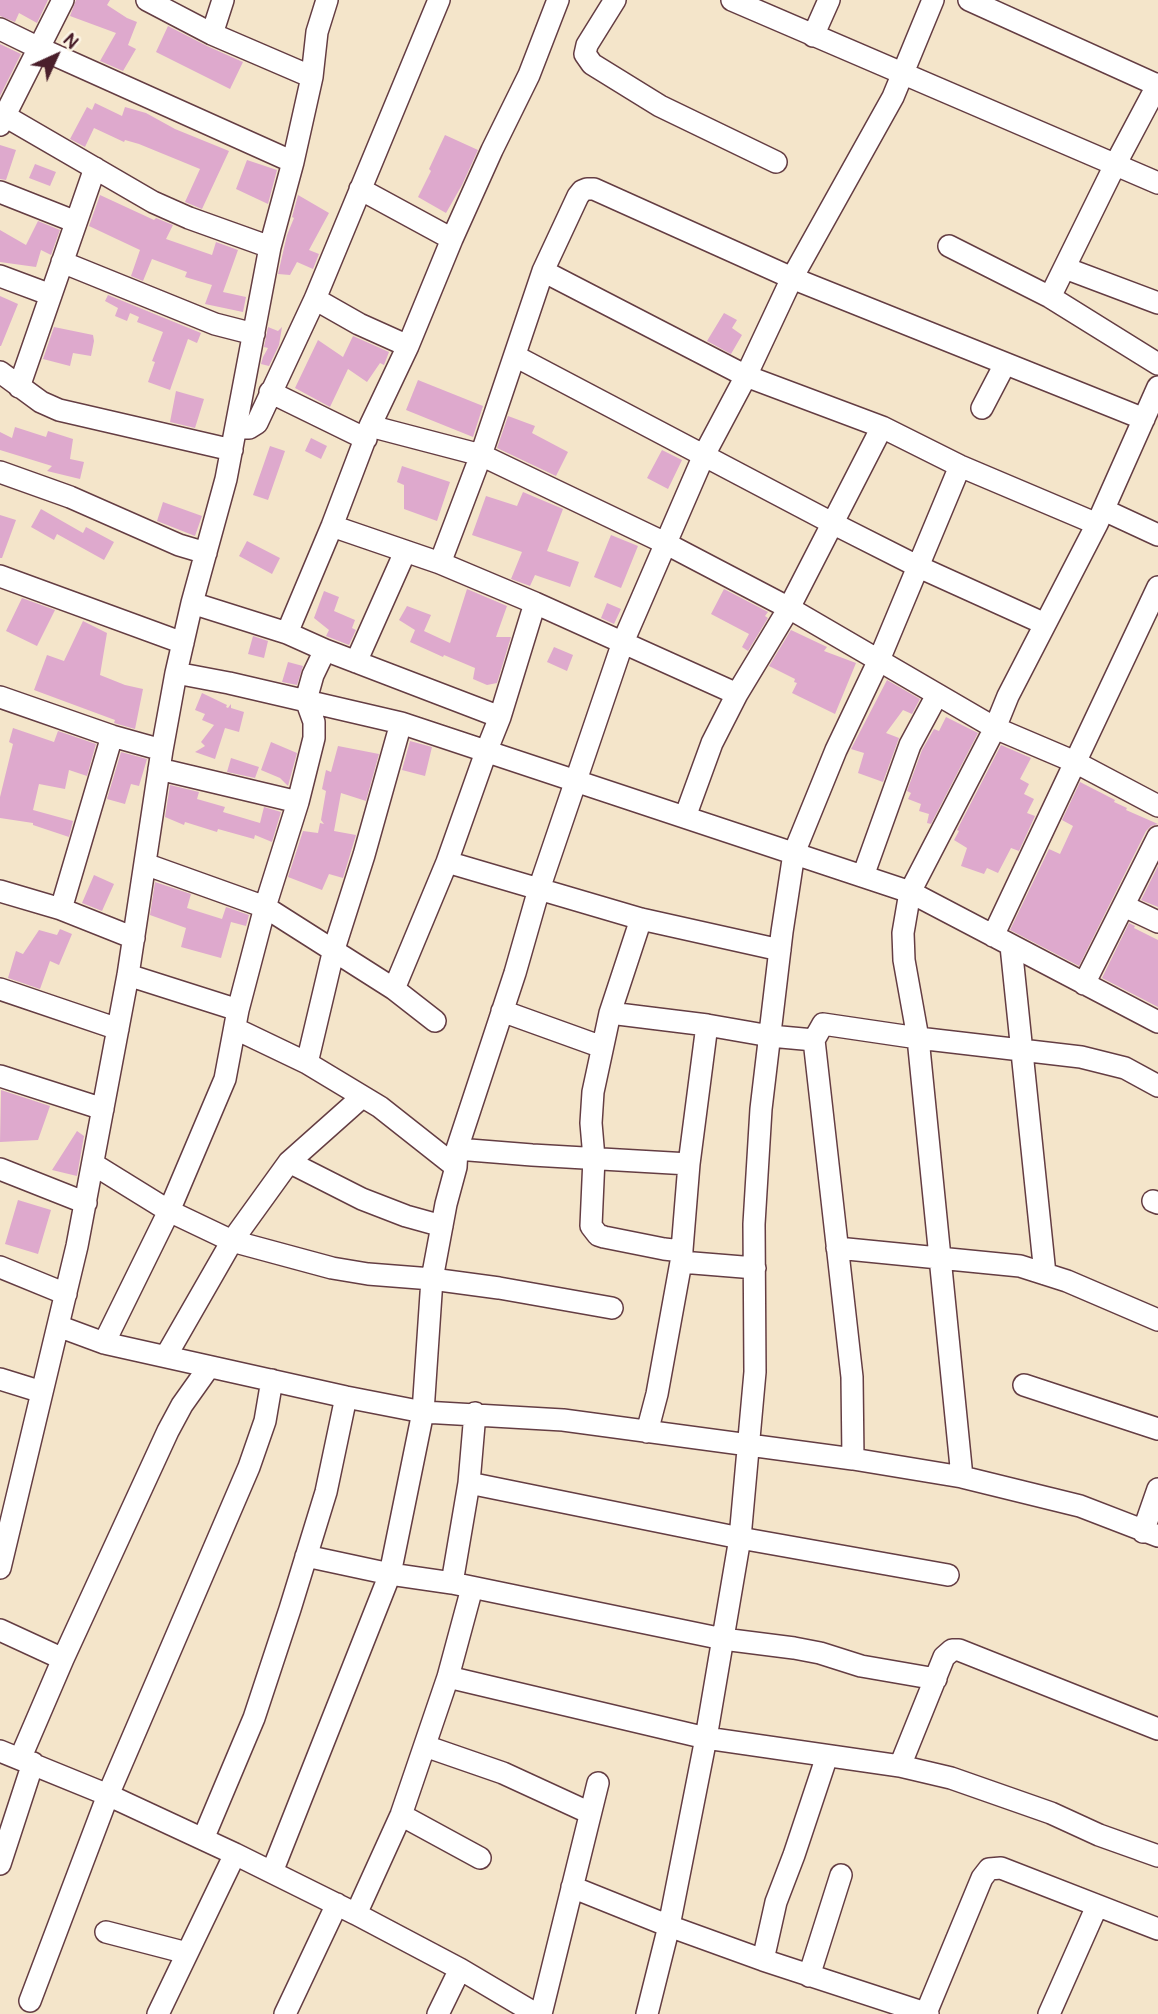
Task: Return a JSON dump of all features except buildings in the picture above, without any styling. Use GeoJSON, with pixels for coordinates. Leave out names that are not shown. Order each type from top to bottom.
{"type":"FeatureCollection","features":[{"type":"Feature","properties":{"kind":"street"},"geometry":{"type":"LineString","coordinates":[[63,0],[2,118],[153,202],[270,247]]}},
{"type":"Feature","properties":{"kind":"street"},"geometry":{"type":"LineString","coordinates":[[147,0],[212,34],[312,77]]}},
{"type":"Feature","properties":{"kind":"street"},"geometry":{"type":"LineString","coordinates":[[212,34],[223,0]]}},
{"type":"Feature","properties":{"kind":"street"},"geometry":{"type":"LineString","coordinates":[[0,1568],[5,1528],[43,1392],[86,1203],[128,975],[160,759],[176,673],[237,428],[270,247],[293,162],[312,77],[317,32],[327,0]]}},
{"type":"Feature","properties":{"kind":"street"},"geometry":{"type":"LineString","coordinates":[[237,428],[249,428],[257,423],[315,299],[439,0]]}},
{"type":"Feature","properties":{"kind":"street"},"geometry":{"type":"LineString","coordinates":[[287,633],[368,432],[492,150],[529,75],[558,0]]}},
{"type":"Feature","properties":{"kind":"street"},"geometry":{"type":"LineString","coordinates":[[615,0],[587,45],[585,54],[592,64],[660,106],[776,162]]}},
{"type":"Feature","properties":{"kind":"street"},"geometry":{"type":"LineString","coordinates":[[813,36],[829,0]]}},
{"type":"Feature","properties":{"kind":"street"},"geometry":{"type":"LineString","coordinates":[[272,1872],[390,1574],[423,1412],[432,1279],[457,1158],[539,889],[623,642],[704,455],[746,376],[792,278],[893,97],[933,0]]}},
{"type":"Feature","properties":{"kind":"street"},"geometry":{"type":"LineString","coordinates":[[969,0],[1158,84],[1050,297]]}},
{"type":"Feature","properties":{"kind":"street"},"geometry":{"type":"LineString","coordinates":[[736,1],[1158,183]]}},
{"type":"Feature","properties":{"kind":"street"},"geometry":{"type":"LineString","coordinates":[[0,29],[293,162]]}},
{"type":"Feature","properties":{"kind":"street"},"geometry":{"type":"LineString","coordinates":[[19,387],[95,168]]}},
{"type":"Feature","properties":{"kind":"street"},"geometry":{"type":"LineString","coordinates":[[360,189],[452,239]]}},
{"type":"Feature","properties":{"kind":"street"},"geometry":{"type":"LineString","coordinates":[[440,563],[481,455],[543,271],[578,196],[587,189],[594,189],[792,278],[1143,419]]}},
{"type":"Feature","properties":{"kind":"street"},"geometry":{"type":"LineString","coordinates":[[0,192],[76,222]]}},
{"type":"Feature","properties":{"kind":"street"},"geometry":{"type":"LineString","coordinates":[[949,246],[1050,297],[1158,364]]}},
{"type":"Feature","properties":{"kind":"street"},"geometry":{"type":"LineString","coordinates":[[62,262],[205,320],[254,334]]}},
{"type":"Feature","properties":{"kind":"street"},"geometry":{"type":"LineString","coordinates":[[1065,268],[1158,303]]}},
{"type":"Feature","properties":{"kind":"street"},"geometry":{"type":"LineString","coordinates":[[543,271],[746,376],[882,427],[960,466],[1158,535]]}},
{"type":"Feature","properties":{"kind":"street"},"geometry":{"type":"LineString","coordinates":[[0,276],[51,295]]}},
{"type":"Feature","properties":{"kind":"street"},"geometry":{"type":"LineString","coordinates":[[315,299],[359,324],[408,346]]}},
{"type":"Feature","properties":{"kind":"street"},"geometry":{"type":"LineString","coordinates":[[515,356],[919,567],[1045,624]]}},
{"type":"Feature","properties":{"kind":"street"},"geometry":{"type":"LineString","coordinates":[[982,408],[1005,364]]}},
{"type":"Feature","properties":{"kind":"street"},"geometry":{"type":"LineString","coordinates":[[0,372],[41,402],[59,410],[232,450]]}},
{"type":"Feature","properties":{"kind":"street"},"geometry":{"type":"LineString","coordinates":[[961,1477],[918,1038],[904,960],[903,933],[910,892],[1101,517],[1158,387]]}},
{"type":"Feature","properties":{"kind":"street"},"geometry":{"type":"LineString","coordinates":[[270,393],[368,432],[481,455],[666,543],[789,608],[995,728],[1075,762],[1158,806]]}},
{"type":"Feature","properties":{"kind":"street"},"geometry":{"type":"LineString","coordinates":[[684,817],[712,743],[737,694],[789,608],[882,427]]}},
{"type":"Feature","properties":{"kind":"street"},"geometry":{"type":"LineString","coordinates":[[647,2014],[669,1926],[706,1738],[740,1538],[755,1372],[754,1224],[761,1109],[794,853],[836,750],[919,567],[960,466]]}},
{"type":"Feature","properties":{"kind":"street"},"geometry":{"type":"LineString","coordinates":[[0,472],[70,497],[178,545],[206,553]]}},
{"type":"Feature","properties":{"kind":"street"},"geometry":{"type":"LineString","coordinates":[[332,526],[440,563],[737,694]]}},
{"type":"Feature","properties":{"kind":"street"},"geometry":{"type":"LineString","coordinates":[[356,662],[405,552]]}},
{"type":"Feature","properties":{"kind":"street"},"geometry":{"type":"LineString","coordinates":[[0,576],[183,643]]}},
{"type":"Feature","properties":{"kind":"street"},"geometry":{"type":"LineString","coordinates":[[1045,1274],[1021,1049],[1002,941],[1075,762],[1158,587]]}},
{"type":"Feature","properties":{"kind":"street"},"geometry":{"type":"LineString","coordinates":[[192,603],[287,633],[500,717]]}},
{"type":"Feature","properties":{"kind":"street"},"geometry":{"type":"LineString","coordinates":[[394,989],[447,862],[500,717],[535,603]]}},
{"type":"Feature","properties":{"kind":"street"},"geometry":{"type":"LineString","coordinates":[[104,1343],[169,1210],[225,1079],[265,907],[298,802],[314,738],[314,722],[306,700],[313,675],[325,650]]}},
{"type":"Feature","properties":{"kind":"street"},"geometry":{"type":"LineString","coordinates":[[176,673],[401,723],[910,892],[1158,1022]]}},
{"type":"Feature","properties":{"kind":"street"},"geometry":{"type":"LineString","coordinates":[[863,876],[909,745],[937,695]]}},
{"type":"Feature","properties":{"kind":"street"},"geometry":{"type":"LineString","coordinates":[[1,701],[112,736],[160,759],[298,802]]}},
{"type":"Feature","properties":{"kind":"street"},"geometry":{"type":"LineString","coordinates":[[307,1063],[334,949],[401,723]]}},
{"type":"Feature","properties":{"kind":"street"},"geometry":{"type":"LineString","coordinates":[[61,909],[112,736]]}},
{"type":"Feature","properties":{"kind":"street"},"geometry":{"type":"LineString","coordinates":[[1084,984],[1158,837]]}},
{"type":"Feature","properties":{"kind":"street"},"geometry":{"type":"LineString","coordinates":[[447,862],[641,919],[780,950]]}},
{"type":"Feature","properties":{"kind":"street"},"geometry":{"type":"LineString","coordinates":[[145,864],[265,907],[394,989],[435,1021]]}},
{"type":"Feature","properties":{"kind":"street"},"geometry":{"type":"LineString","coordinates":[[0,891],[61,909],[134,938]]}},
{"type":"Feature","properties":{"kind":"street"},"geometry":{"type":"LineString","coordinates":[[1124,906],[1158,922]]}},
{"type":"Feature","properties":{"kind":"street"},"geometry":{"type":"LineString","coordinates":[[641,919],[610,1013],[593,1092],[593,1230],[604,1237],[664,1249],[682,1256],[755,1268]]}},
{"type":"Feature","properties":{"kind":"street"},"geometry":{"type":"LineString","coordinates":[[128,975],[237,1019],[457,1158],[532,1155],[689,1164]]}},
{"type":"Feature","properties":{"kind":"street"},"geometry":{"type":"LineString","coordinates":[[0,989],[118,1029]]}},
{"type":"Feature","properties":{"kind":"street"},"geometry":{"type":"LineString","coordinates":[[502,1011],[602,1047]]}},
{"type":"Feature","properties":{"kind":"street"},"geometry":{"type":"LineString","coordinates":[[610,1013],[814,1040]]}},
{"type":"Feature","properties":{"kind":"street"},"geometry":{"type":"LineString","coordinates":[[853,1460],[852,1377],[814,1040],[823,1024],[1081,1057],[1125,1068],[1158,1086]]}},
{"type":"Feature","properties":{"kind":"street"},"geometry":{"type":"LineString","coordinates":[[647,1432],[657,1394],[682,1256],[689,1164],[707,1025]]}},
{"type":"Feature","properties":{"kind":"street"},"geometry":{"type":"LineString","coordinates":[[0,1076],[103,1109]]}},
{"type":"Feature","properties":{"kind":"street"},"geometry":{"type":"LineString","coordinates":[[166,1356],[232,1241],[289,1162],[362,1097]]}},
{"type":"Feature","properties":{"kind":"street"},"geometry":{"type":"LineString","coordinates":[[289,1162],[362,1199],[442,1226]]}},
{"type":"Feature","properties":{"kind":"street"},"geometry":{"type":"LineString","coordinates":[[93,1164],[169,1210],[232,1241],[332,1268],[499,1288],[611,1308]]}},
{"type":"Feature","properties":{"kind":"street"},"geometry":{"type":"LineString","coordinates":[[0,1169],[86,1203]]}},
{"type":"Feature","properties":{"kind":"street"},"geometry":{"type":"LineString","coordinates":[[837,1248],[1020,1266],[1067,1281],[1158,1320]]}},
{"type":"Feature","properties":{"kind":"street"},"geometry":{"type":"LineString","coordinates":[[0,1267],[66,1294]]}},
{"type":"Feature","properties":{"kind":"street"},"geometry":{"type":"LineString","coordinates":[[58,1326],[104,1343],[423,1412],[563,1420],[961,1477],[1080,1506],[1151,1534],[1158,1489]]}},
{"type":"Feature","properties":{"kind":"street"},"geometry":{"type":"LineString","coordinates":[[0,1864],[27,1761],[63,1659],[182,1405],[209,1367]]}},
{"type":"Feature","properties":{"kind":"street"},"geometry":{"type":"LineString","coordinates":[[0,1379],[43,1392]]}},
{"type":"Feature","properties":{"kind":"street"},"geometry":{"type":"LineString","coordinates":[[30,2001],[108,1796],[249,1467],[265,1421],[272,1380]]}},
{"type":"Feature","properties":{"kind":"street"},"geometry":{"type":"LineString","coordinates":[[1024,1385],[1158,1429]]}},
{"type":"Feature","properties":{"kind":"street"},"geometry":{"type":"LineString","coordinates":[[203,1839],[254,1718],[326,1492],[346,1397]]}},
{"type":"Feature","properties":{"kind":"street"},"geometry":{"type":"LineString","coordinates":[[356,1914],[401,1815],[447,1677],[462,1586],[475,1413]]}},
{"type":"Feature","properties":{"kind":"street"},"geometry":{"type":"LineString","coordinates":[[469,1483],[740,1538],[948,1575]]}},
{"type":"Feature","properties":{"kind":"street"},"geometry":{"type":"LineString","coordinates":[[306,1556],[723,1639],[820,1653],[861,1666],[936,1679]]}},
{"type":"Feature","properties":{"kind":"street"},"geometry":{"type":"LineString","coordinates":[[0,1630],[63,1659]]}},
{"type":"Feature","properties":{"kind":"street"},"geometry":{"type":"LineString","coordinates":[[900,1766],[944,1657],[952,1650],[958,1650],[1158,1729]]}},
{"type":"Feature","properties":{"kind":"street"},"geometry":{"type":"LineString","coordinates":[[447,1677],[706,1738],[900,1766],[951,1778],[1051,1813],[1099,1835],[1158,1856]]}},
{"type":"Feature","properties":{"kind":"street"},"geometry":{"type":"LineString","coordinates":[[425,1746],[503,1773],[590,1813]]}},
{"type":"Feature","properties":{"kind":"street"},"geometry":{"type":"LineString","coordinates":[[0,1751],[203,1839],[337,1904],[460,1969],[530,2012],[572,1887],[598,1783]]}},
{"type":"Feature","properties":{"kind":"street"},"geometry":{"type":"LineString","coordinates":[[762,1960],[776,1902],[827,1756]]}},
{"type":"Feature","properties":{"kind":"street"},"geometry":{"type":"LineString","coordinates":[[401,1815],[480,1857]]}},
{"type":"Feature","properties":{"kind":"street"},"geometry":{"type":"LineString","coordinates":[[158,2014],[235,1854]]}},
{"type":"Feature","properties":{"kind":"street"},"geometry":{"type":"LineString","coordinates":[[572,1887],[762,1960],[927,2014],[982,1878],[989,1869],[1001,1868],[1158,1929]]}},
{"type":"Feature","properties":{"kind":"street"},"geometry":{"type":"LineString","coordinates":[[810,1976],[841,1875]]}},
{"type":"Feature","properties":{"kind":"street"},"geometry":{"type":"LineString","coordinates":[[285,2014],[337,1904]]}},
{"type":"Feature","properties":{"kind":"street"},"geometry":{"type":"LineString","coordinates":[[1049,2014],[1097,1906]]}},
{"type":"Feature","properties":{"kind":"street"},"geometry":{"type":"LineString","coordinates":[[106,1932],[187,1954]]}},
{"type":"Feature","properties":{"kind":"street"},"geometry":{"type":"LineString","coordinates":[[438,2014],[460,1969]]}}]}
